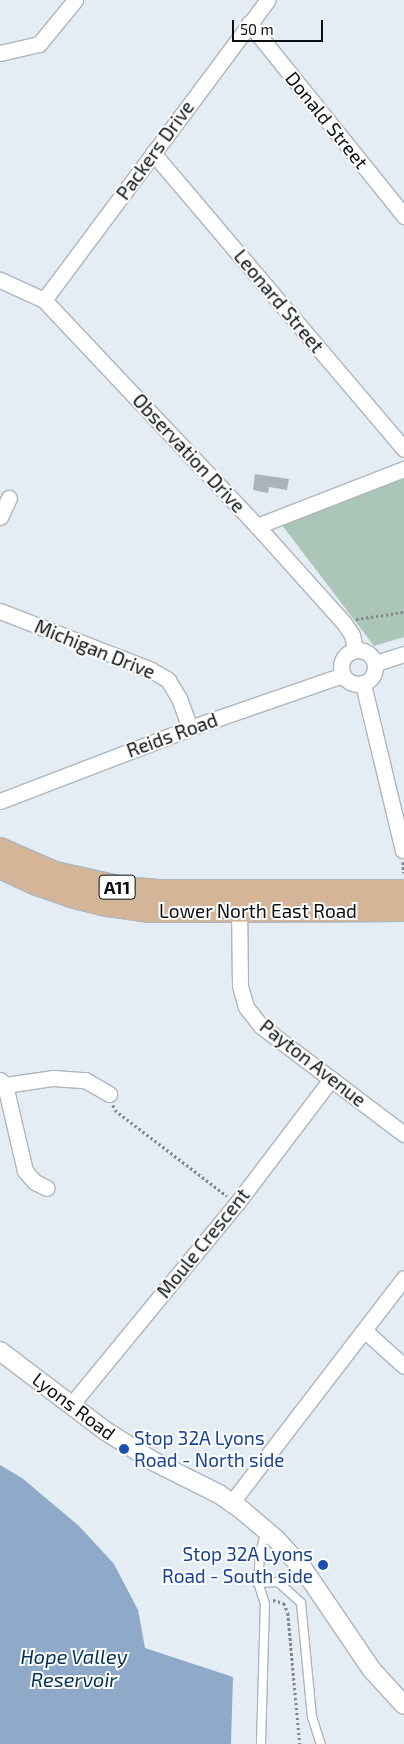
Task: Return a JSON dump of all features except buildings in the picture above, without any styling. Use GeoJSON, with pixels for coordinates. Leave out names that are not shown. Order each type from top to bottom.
{"type":"FeatureCollection","features":[{"type":"Feature","properties":{"kind":"main road","name":"Lower North East Road"},"geometry":{"type":"LineString","coordinates":[[0,849],[55,873],[108,886],[239,900],[404,910]]}},
{"type":"Feature","properties":{"kind":"main road","name":"Lower North East Road"},"geometry":{"type":"LineString","coordinates":[[0,867],[49,889],[102,904],[166,912],[239,900],[404,891]]}},
{"type":"Feature","properties":{"kind":"street"},"geometry":{"type":"LineString","coordinates":[[0,53],[39,44],[75,0]]}},
{"type":"Feature","properties":{"kind":"street","name":"Packers Drive"},"geometry":{"type":"LineString","coordinates":[[44,300],[268,0]]}},
{"type":"Feature","properties":{"kind":"street","name":"Donald Street"},"geometry":{"type":"LineString","coordinates":[[249,23],[404,216]]}},
{"type":"Feature","properties":{"kind":"street","name":"Leonard Street"},"geometry":{"type":"LineString","coordinates":[[153,153],[404,449]]}},
{"type":"Feature","properties":{"kind":"street","name":"Observation Drive"},"geometry":{"type":"LineString","coordinates":[[0,280],[44,300],[257,526],[344,624],[352,635],[355,649]]}},
{"type":"Feature","properties":{"kind":"street"},"geometry":{"type":"LineString","coordinates":[[257,526],[404,469]]}},
{"type":"Feature","properties":{"kind":"street"},"geometry":{"type":"LineString","coordinates":[[0,517],[8,498]]}},
{"type":"Feature","properties":{"kind":"street","name":"Michigan Drive"},"geometry":{"type":"LineString","coordinates":[[0,611],[151,670],[168,680],[179,698],[190,728]]}},
{"type":"Feature","properties":{"kind":"street"},"geometry":{"type":"LineString","coordinates":[[355,649],[368,652],[376,663],[373,677],[363,684],[355,684],[343,676],[341,664],[343,658],[355,649]]}},
{"type":"Feature","properties":{"kind":"street"},"geometry":{"type":"LineString","coordinates":[[376,663],[404,654]]}},
{"type":"Feature","properties":{"kind":"street","name":"Reids Road"},"geometry":{"type":"LineString","coordinates":[[1,802],[190,728],[343,676]]}},
{"type":"Feature","properties":{"kind":"street"},"geometry":{"type":"LineString","coordinates":[[363,684],[403,850]]}},
{"type":"Feature","properties":{"kind":"street","name":"Payton Avenue"},"geometry":{"type":"LineString","coordinates":[[239,900],[240,986],[246,1007],[261,1026],[404,1134]]}},
{"type":"Feature","properties":{"kind":"street"},"geometry":{"type":"LineString","coordinates":[[47,1188],[35,1182],[25,1171],[2,1082],[53,1078],[85,1080],[109,1094]]}},
{"type":"Feature","properties":{"kind":"street","name":"Moule Crescent"},"geometry":{"type":"LineString","coordinates":[[71,1404],[237,1203],[331,1079]]}},
{"type":"Feature","properties":{"kind":"street"},"geometry":{"type":"LineString","coordinates":[[232,1502],[404,1278]]}},
{"type":"Feature","properties":{"kind":"street"},"geometry":{"type":"LineString","coordinates":[[365,1331],[404,1366]]}},
{"type":"Feature","properties":{"kind":"street","name":"Lyons Road"},"geometry":{"type":"LineString","coordinates":[[0,1351],[121,1442],[153,1460],[194,1479],[232,1502],[266,1531],[304,1570],[361,1655],[404,1705]]}},
{"type":"Feature","properties":{"kind":"lane"},"geometry":{"type":"LineString","coordinates":[[261,1744],[265,1604],[258,1583],[260,1553],[266,1531]]}},
{"type":"Feature","properties":{"kind":"lane"},"geometry":{"type":"LineString","coordinates":[[258,1583],[278,1582],[301,1603],[312,1717],[321,1744]]}},
{"type":"Feature","properties":{"kind":"path"},"geometry":{"type":"LineString","coordinates":[[344,624],[372,615],[404,612]]}},
{"type":"Feature","properties":{"kind":"path"},"geometry":{"type":"LineString","coordinates":[[109,1094],[115,1110],[237,1203]]}},
{"type":"Feature","properties":{"kind":"path"},"geometry":{"type":"LineString","coordinates":[[263,1598],[284,1603],[288,1613],[300,1744]]}},
{"type":"Feature","properties":{"kind":"green space"},"geometry":{"type":"Polygon","coordinates":[[[404,478],[404,637],[374,646],[282,525],[404,478]]]}},
{"type":"Feature","properties":{"kind":"water","name":"Hope Valley Reservoir"},"geometry":{"type":"Polygon","coordinates":[[[0,1465],[22,1478],[79,1526],[114,1564],[138,1610],[145,1648],[233,1677],[231,1744],[0,1744],[0,1465]]]}},
{"type":"Feature","properties":{"kind":"place","name":"Stop 32A Lyons Road - North side"},"geometry":{"type":"Point","coordinates":[124,1449]}},
{"type":"Feature","properties":{"kind":"place","name":"Stop 32A Lyons Road - South side"},"geometry":{"type":"Point","coordinates":[323,1565]}}]}
